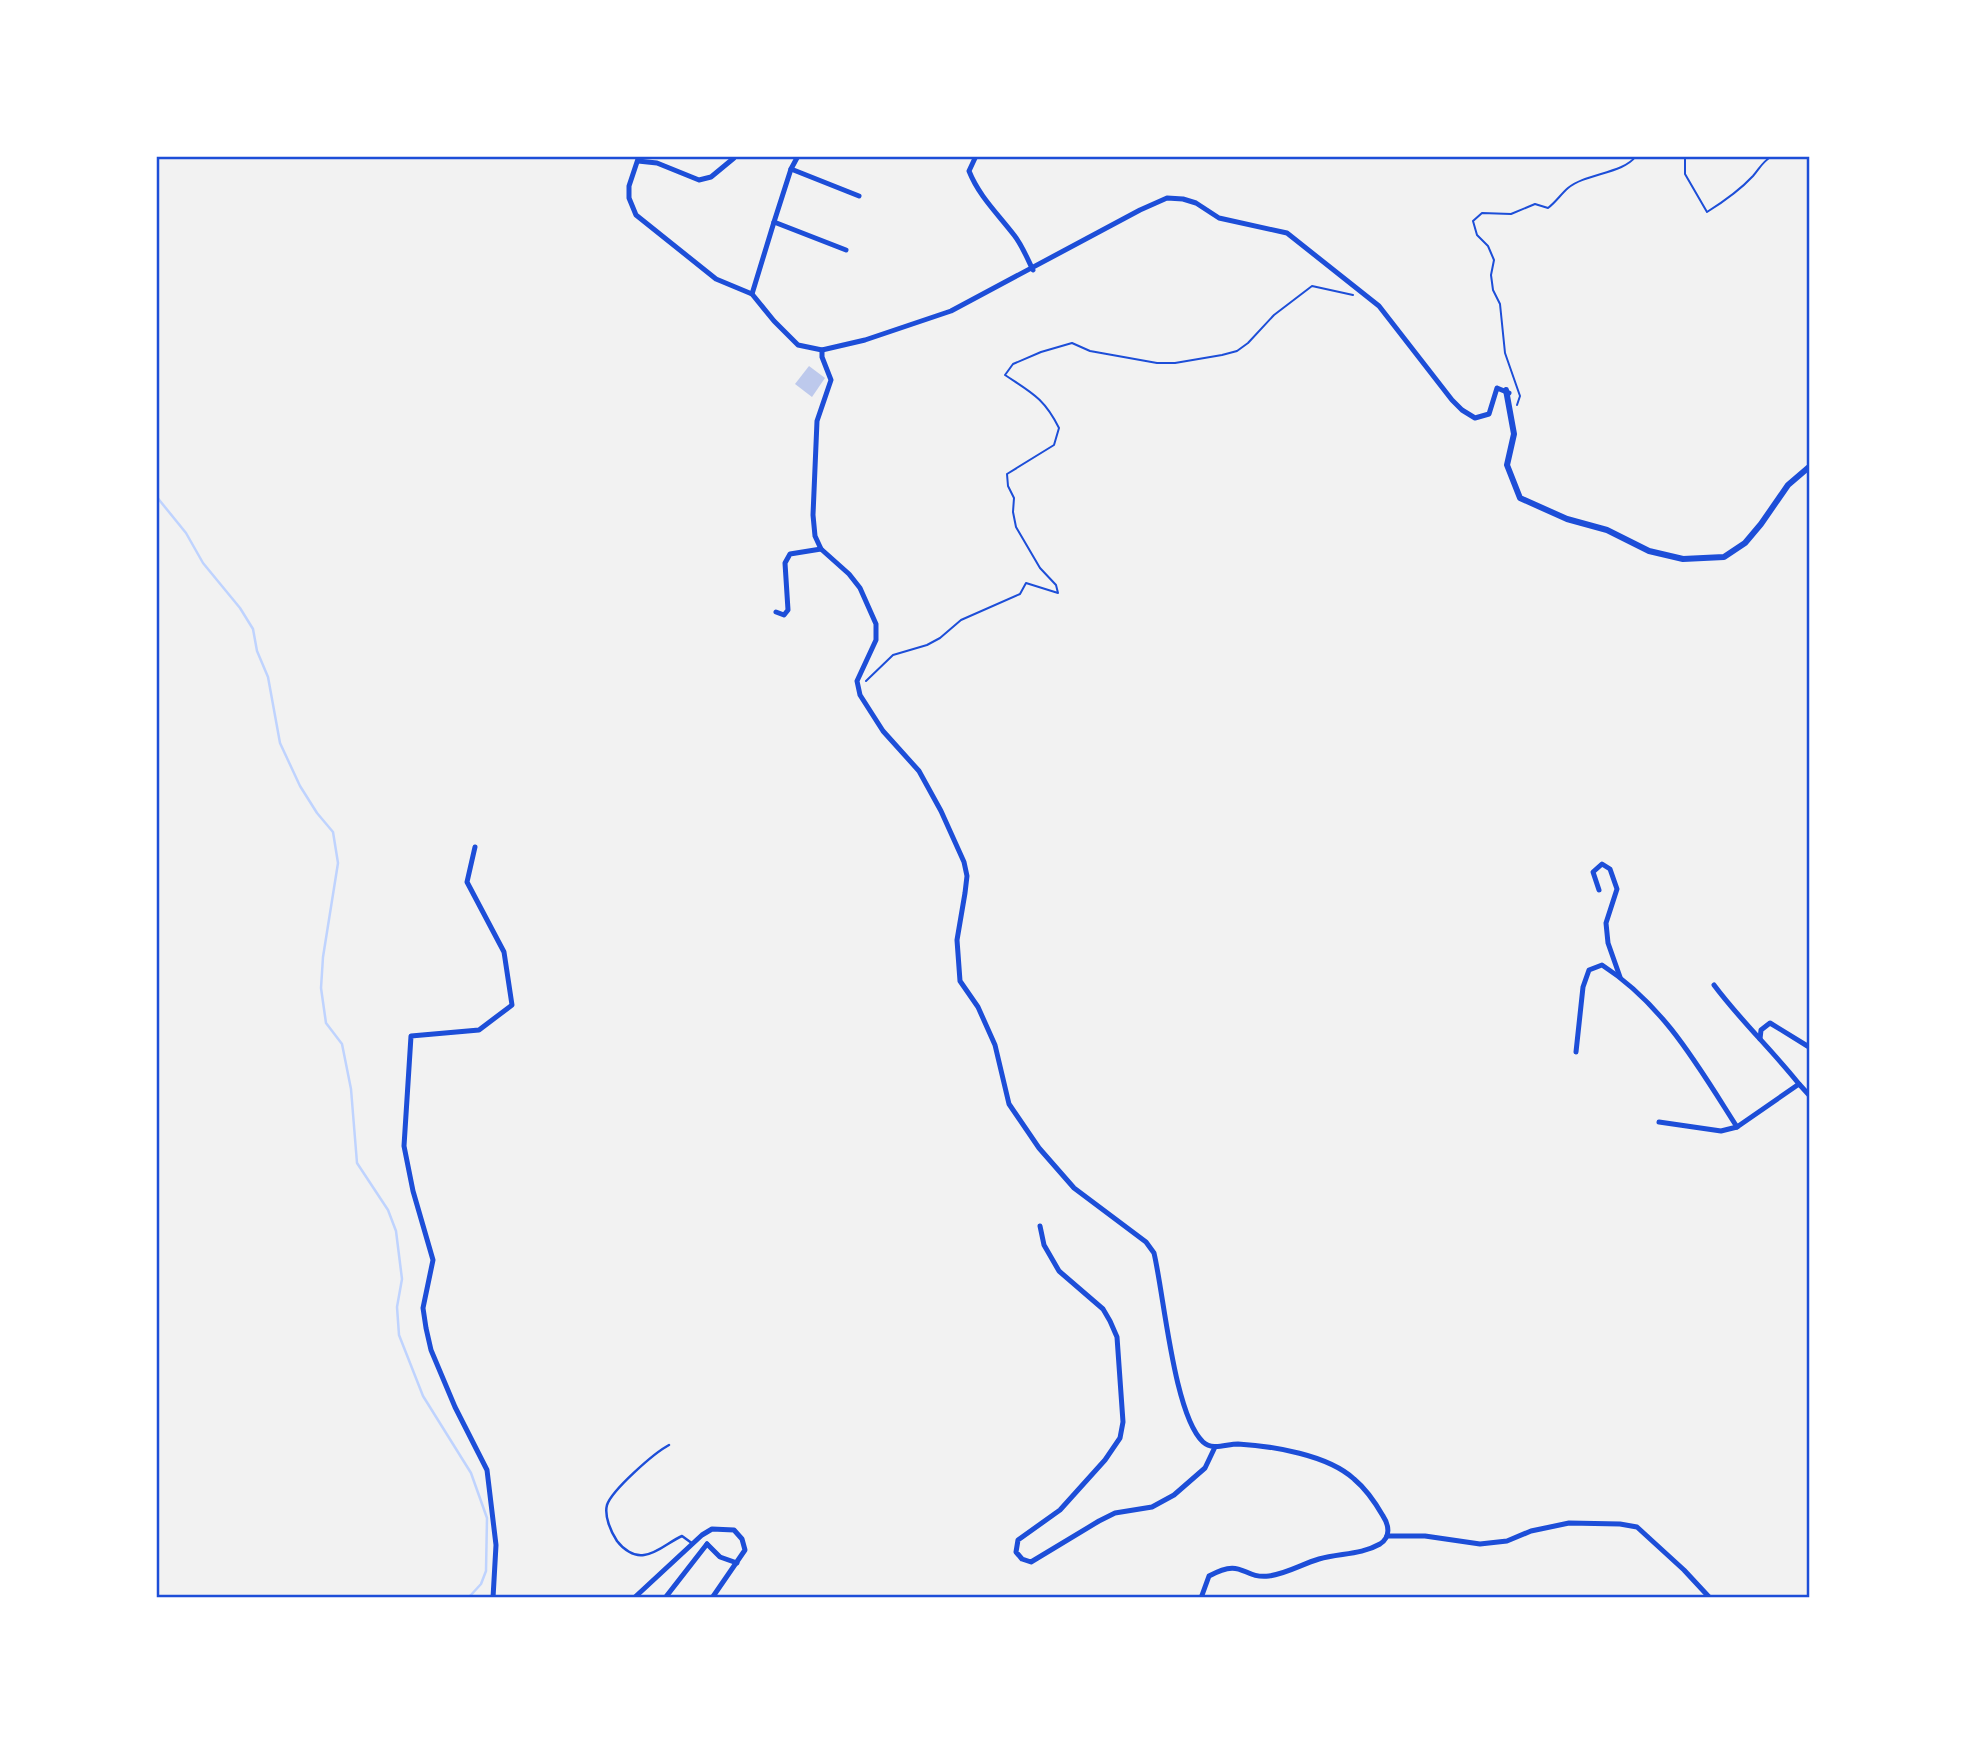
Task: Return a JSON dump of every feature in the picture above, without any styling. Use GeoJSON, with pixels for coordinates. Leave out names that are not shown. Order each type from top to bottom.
{"type":"FeatureCollection","features":[{"type":"Feature","properties":{"kind":"street"},"geometry":{"type":"LineString","coordinates":[[752,294],[790,169],[798,156]]}},
{"type":"Feature","properties":{"kind":"street"},"geometry":{"type":"LineString","coordinates":[[976,156],[969,171],[974,184],[1016,237],[1032,270]]}},
{"type":"Feature","properties":{"kind":"street"},"geometry":{"type":"LineString","coordinates":[[734,158],[711,177],[699,180],[657,163],[638,159],[629,186],[629,198],[636,215],[716,279],[752,294],[798,345],[821,350],[864,340],[951,312],[1140,210],[1167,198],[1182,199],[1196,203],[1219,218],[1287,233],[1379,306],[1432,377],[1462,410],[1475,418],[1489,414],[1497,388],[1508,392],[1514,434],[1507,465],[1520,498],[1567,519],[1607,530],[1649,551],[1683,559],[1724,557],[1745,543],[1788,485],[1809,467]]}},
{"type":"Feature","properties":{"kind":"street"},"geometry":{"type":"LineString","coordinates":[[790,169],[859,196]]}},
{"type":"Feature","properties":{"kind":"street"},"geometry":{"type":"LineString","coordinates":[[774,222],[846,250]]}},
{"type":"Feature","properties":{"kind":"street"},"geometry":{"type":"LineString","coordinates":[[821,350],[831,380],[817,421],[813,515],[815,536],[821,549],[849,574],[860,588],[876,624],[876,640],[858,681],[867,707],[883,731],[919,771],[964,862],[967,876],[957,940],[960,981],[978,1007],[995,1045],[1009,1104],[1039,1149],[1074,1188],[1146,1242],[1154,1253],[1176,1377],[1197,1435],[1215,1447],[1235,1444],[1265,1447],[1298,1454],[1344,1471],[1366,1490],[1389,1528],[1387,1536],[1380,1544],[1355,1553],[1324,1558],[1271,1576],[1261,1577],[1234,1567],[1224,1567],[1209,1576],[1201,1598]]}},
{"type":"Feature","properties":{"kind":"street"},"geometry":{"type":"LineString","coordinates":[[776,612],[784,615],[788,610],[785,563],[790,554],[821,549]]}},
{"type":"Feature","properties":{"kind":"street"},"geometry":{"type":"LineString","coordinates":[[475,847],[467,882],[504,952],[512,1005],[479,1030],[411,1036],[404,1146],[413,1191],[433,1260],[424,1308],[431,1350],[455,1407],[487,1470],[496,1545],[493,1598]]}},
{"type":"Feature","properties":{"kind":"street"},"geometry":{"type":"LineString","coordinates":[[1600,890],[1592,872],[1602,864],[1611,869],[1617,889],[1606,923],[1608,943],[1620,977]]}},
{"type":"Feature","properties":{"kind":"street"},"geometry":{"type":"LineString","coordinates":[[1576,1052],[1583,987],[1589,970],[1602,965],[1620,977],[1661,1015],[1697,1062],[1737,1126]]}},
{"type":"Feature","properties":{"kind":"street"},"geometry":{"type":"LineString","coordinates":[[1714,985],[1809,1095]]}},
{"type":"Feature","properties":{"kind":"street"},"geometry":{"type":"LineString","coordinates":[[1760,1039],[1761,1030],[1770,1023],[1809,1047]]}},
{"type":"Feature","properties":{"kind":"street"},"geometry":{"type":"LineString","coordinates":[[1659,1122],[1721,1131],[1737,1126],[1800,1084]]}},
{"type":"Feature","properties":{"kind":"street"},"geometry":{"type":"LineString","coordinates":[[1040,1226],[1044,1245],[1059,1272],[1103,1308],[1110,1321],[1116,1337],[1123,1422],[1120,1438],[1105,1460],[1060,1510],[1018,1540],[1016,1552],[1022,1559],[1031,1562],[1115,1513],[1152,1507],[1193,1481],[1211,1460],[1215,1447]]}},
{"type":"Feature","properties":{"kind":"street"},"geometry":{"type":"LineString","coordinates":[[1387,1536],[1425,1536],[1480,1544],[1507,1541],[1531,1531],[1569,1523],[1637,1527],[1710,1598]]}},
{"type":"Feature","properties":{"kind":"street"},"geometry":{"type":"LineString","coordinates":[[634,1598],[702,1535],[712,1529],[734,1531],[742,1539],[745,1549],[712,1598]]}},
{"type":"Feature","properties":{"kind":"street"},"geometry":{"type":"LineString","coordinates":[[702,1535],[720,1557],[737,1563]]}},
{"type":"Feature","properties":{"kind":"street"},"geometry":{"type":"LineString","coordinates":[[665,1598],[707,1544]]}},
{"type":"Feature","properties":{"kind":"lane"},"geometry":{"type":"LineString","coordinates":[[668,1445],[649,1459],[614,1495],[607,1506],[608,1521],[619,1544],[640,1556],[647,1555],[682,1536],[692,1544]]}},
{"type":"Feature","properties":{"kind":"path"},"geometry":{"type":"LineString","coordinates":[[1508,392],[1518,405],[1520,396],[1505,354],[1500,304],[1493,290],[1491,275],[1494,260],[1489,246],[1477,235],[1473,221],[1482,213],[1511,214],[1535,204],[1548,208],[1568,187],[1602,172],[1630,164],[1636,156]]}},
{"type":"Feature","properties":{"kind":"path"},"geometry":{"type":"LineString","coordinates":[[1685,156],[1685,174],[1707,212],[1754,176],[1761,163],[1772,156]]}},
{"type":"Feature","properties":{"kind":"path"},"geometry":{"type":"LineString","coordinates":[[859,688],[893,655],[927,645],[940,638],[961,620],[1020,594],[1026,583],[1058,593],[1056,584],[1040,568],[1016,527],[1014,498],[1007,486],[1007,474],[1054,445],[1059,428],[1050,410],[1039,397],[1005,375],[1013,364],[1072,343],[1090,351],[1157,363],[1175,363],[1222,355],[1237,351],[1248,343],[1274,315],[1312,286],[1356,296]]}},
{"type":"Feature","properties":{"kind":"building"},"geometry":{"type":"Polygon","coordinates":[[[809,366],[825,378],[812,397],[795,384],[809,366]]]}},
{"type":"Feature","properties":{"kind":"waterway"},"geometry":{"type":"LineString","coordinates":[[156,496],[186,533],[203,563],[240,608],[253,629],[257,651],[268,677],[280,743],[300,786],[333,832],[338,863],[323,957],[321,988],[326,1023],[342,1044],[351,1089],[357,1163],[388,1210],[396,1231],[402,1279],[397,1307],[399,1335],[423,1396],[471,1473],[487,1518],[486,1571],[481,1584],[465,1598]]}}]}
